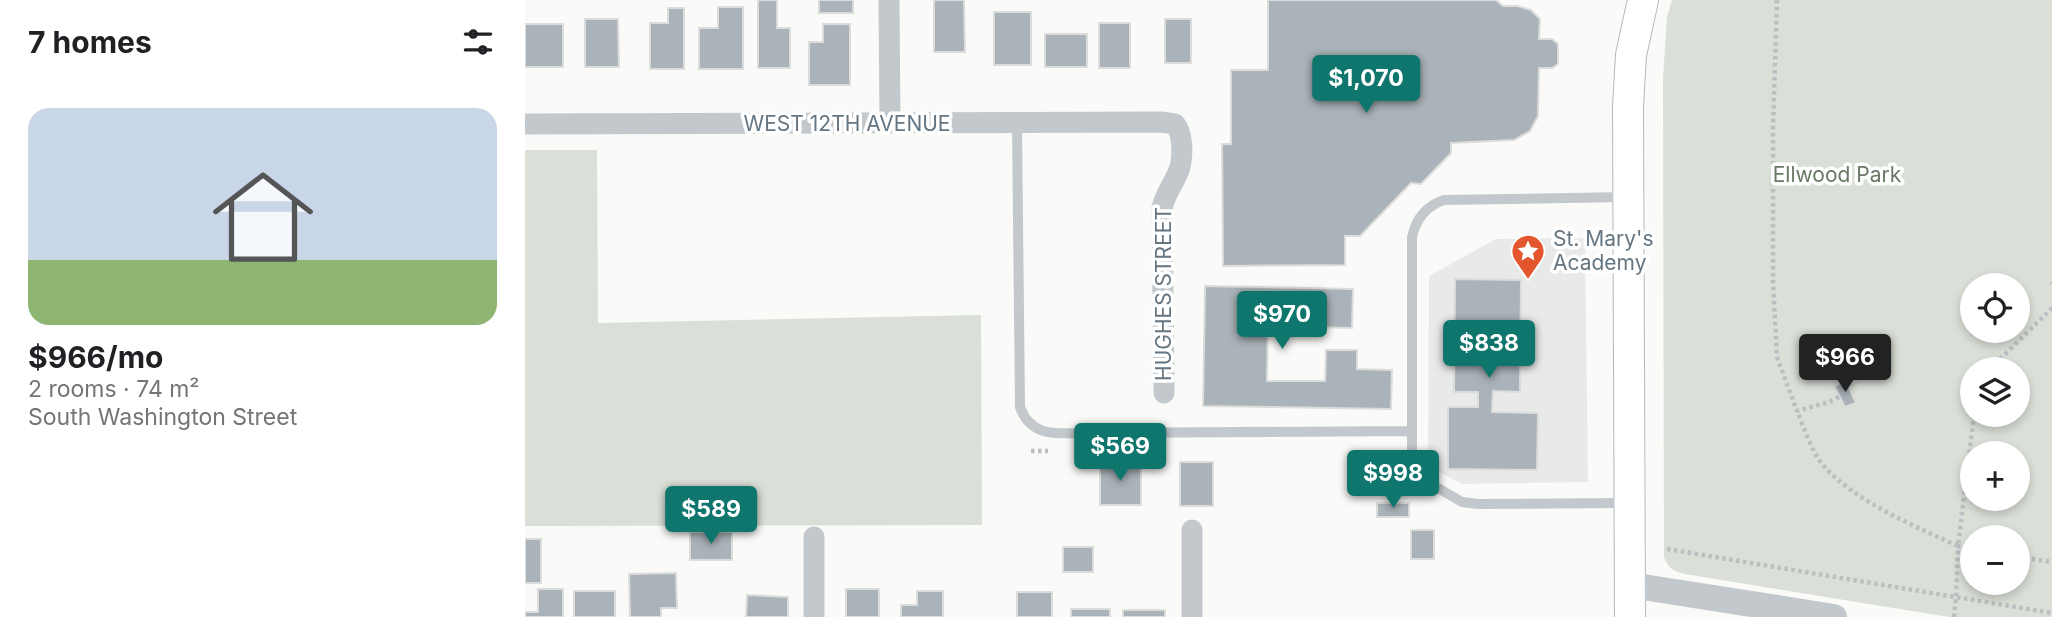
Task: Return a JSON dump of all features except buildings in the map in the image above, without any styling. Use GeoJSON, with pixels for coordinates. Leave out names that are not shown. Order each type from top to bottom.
{"type":"FeatureCollection","features":[{"type":"Feature","properties":{"kind":"main road"},"geometry":{"type":"LineString","coordinates":[[1630,617],[1628,107],[1631,55],[1643,0]]}},
{"type":"Feature","properties":{"kind":"street"},"geometry":{"type":"LineString","coordinates":[[889,0],[890,123]]}},
{"type":"Feature","properties":{"kind":"street","name":"WEST 12TH AVENUE"},"geometry":{"type":"LineString","coordinates":[[525,124],[1170,122]]}},
{"type":"Feature","properties":{"kind":"street","name":"HUGHES STREET"},"geometry":{"type":"LineString","coordinates":[[1164,393],[1162,208],[1165,194],[1181,162],[1179,129],[1170,122]]}},
{"type":"Feature","properties":{"kind":"street"},"geometry":{"type":"LineString","coordinates":[[1192,530],[1192,617]]}},
{"type":"Feature","properties":{"kind":"street"},"geometry":{"type":"LineString","coordinates":[[814,537],[814,617]]}},
{"type":"Feature","properties":{"kind":"street"},"geometry":{"type":"LineString","coordinates":[[1630,584],[1834,617]]}},
{"type":"Feature","properties":{"kind":"lane"},"geometry":{"type":"LineString","coordinates":[[1017,124],[1020,407],[1024,420],[1034,429],[1081,433],[1412,431]]}},
{"type":"Feature","properties":{"kind":"lane"},"geometry":{"type":"LineString","coordinates":[[1628,197],[1444,200],[1433,204],[1415,222],[1412,237],[1412,473],[1462,502],[1630,503]]}},
{"type":"Feature","properties":{"kind":"path"},"geometry":{"type":"LineString","coordinates":[[1777,0],[1773,129],[1773,283],[1777,357],[1797,411],[1822,464],[1845,486],[1896,517],[1958,546]]}},
{"type":"Feature","properties":{"kind":"path"},"geometry":{"type":"LineString","coordinates":[[2002,357],[2052,308]]}},
{"type":"Feature","properties":{"kind":"path"},"geometry":{"type":"LineString","coordinates":[[1797,411],[1839,397]]}},
{"type":"Feature","properties":{"kind":"path"},"geometry":{"type":"LineString","coordinates":[[1954,617],[1958,546],[1973,427]]}},
{"type":"Feature","properties":{"kind":"path"},"geometry":{"type":"LineString","coordinates":[[1667,550],[2052,613]]}},
{"type":"Feature","properties":{"kind":"path"},"geometry":{"type":"LineString","coordinates":[[2030,559],[2052,562]]}},
{"type":"Feature","properties":{"kind":"shaded area"},"geometry":{"type":"Polygon","coordinates":[[[1585,238],[1588,482],[1462,484],[1428,466],[1429,276],[1496,239],[1585,238]]]}},
{"type":"Feature","properties":{"kind":"green space","name":"Ellwood Park"},"geometry":{"type":"Polygon","coordinates":[[[1672,0],[2052,0],[2052,617],[1949,617],[1685,574],[1667,564],[1664,557],[1663,78],[1667,17],[1672,0]]]}},
{"type":"Feature","properties":{"kind":"green space"},"geometry":{"type":"Polygon","coordinates":[[[525,150],[597,150],[598,323],[981,315],[982,525],[525,526],[525,150]]]}},
{"type":"Feature","properties":{"kind":"place","name":"St. Mary's Academy"},"geometry":{"type":"Point","coordinates":[1528,281]}}]}
